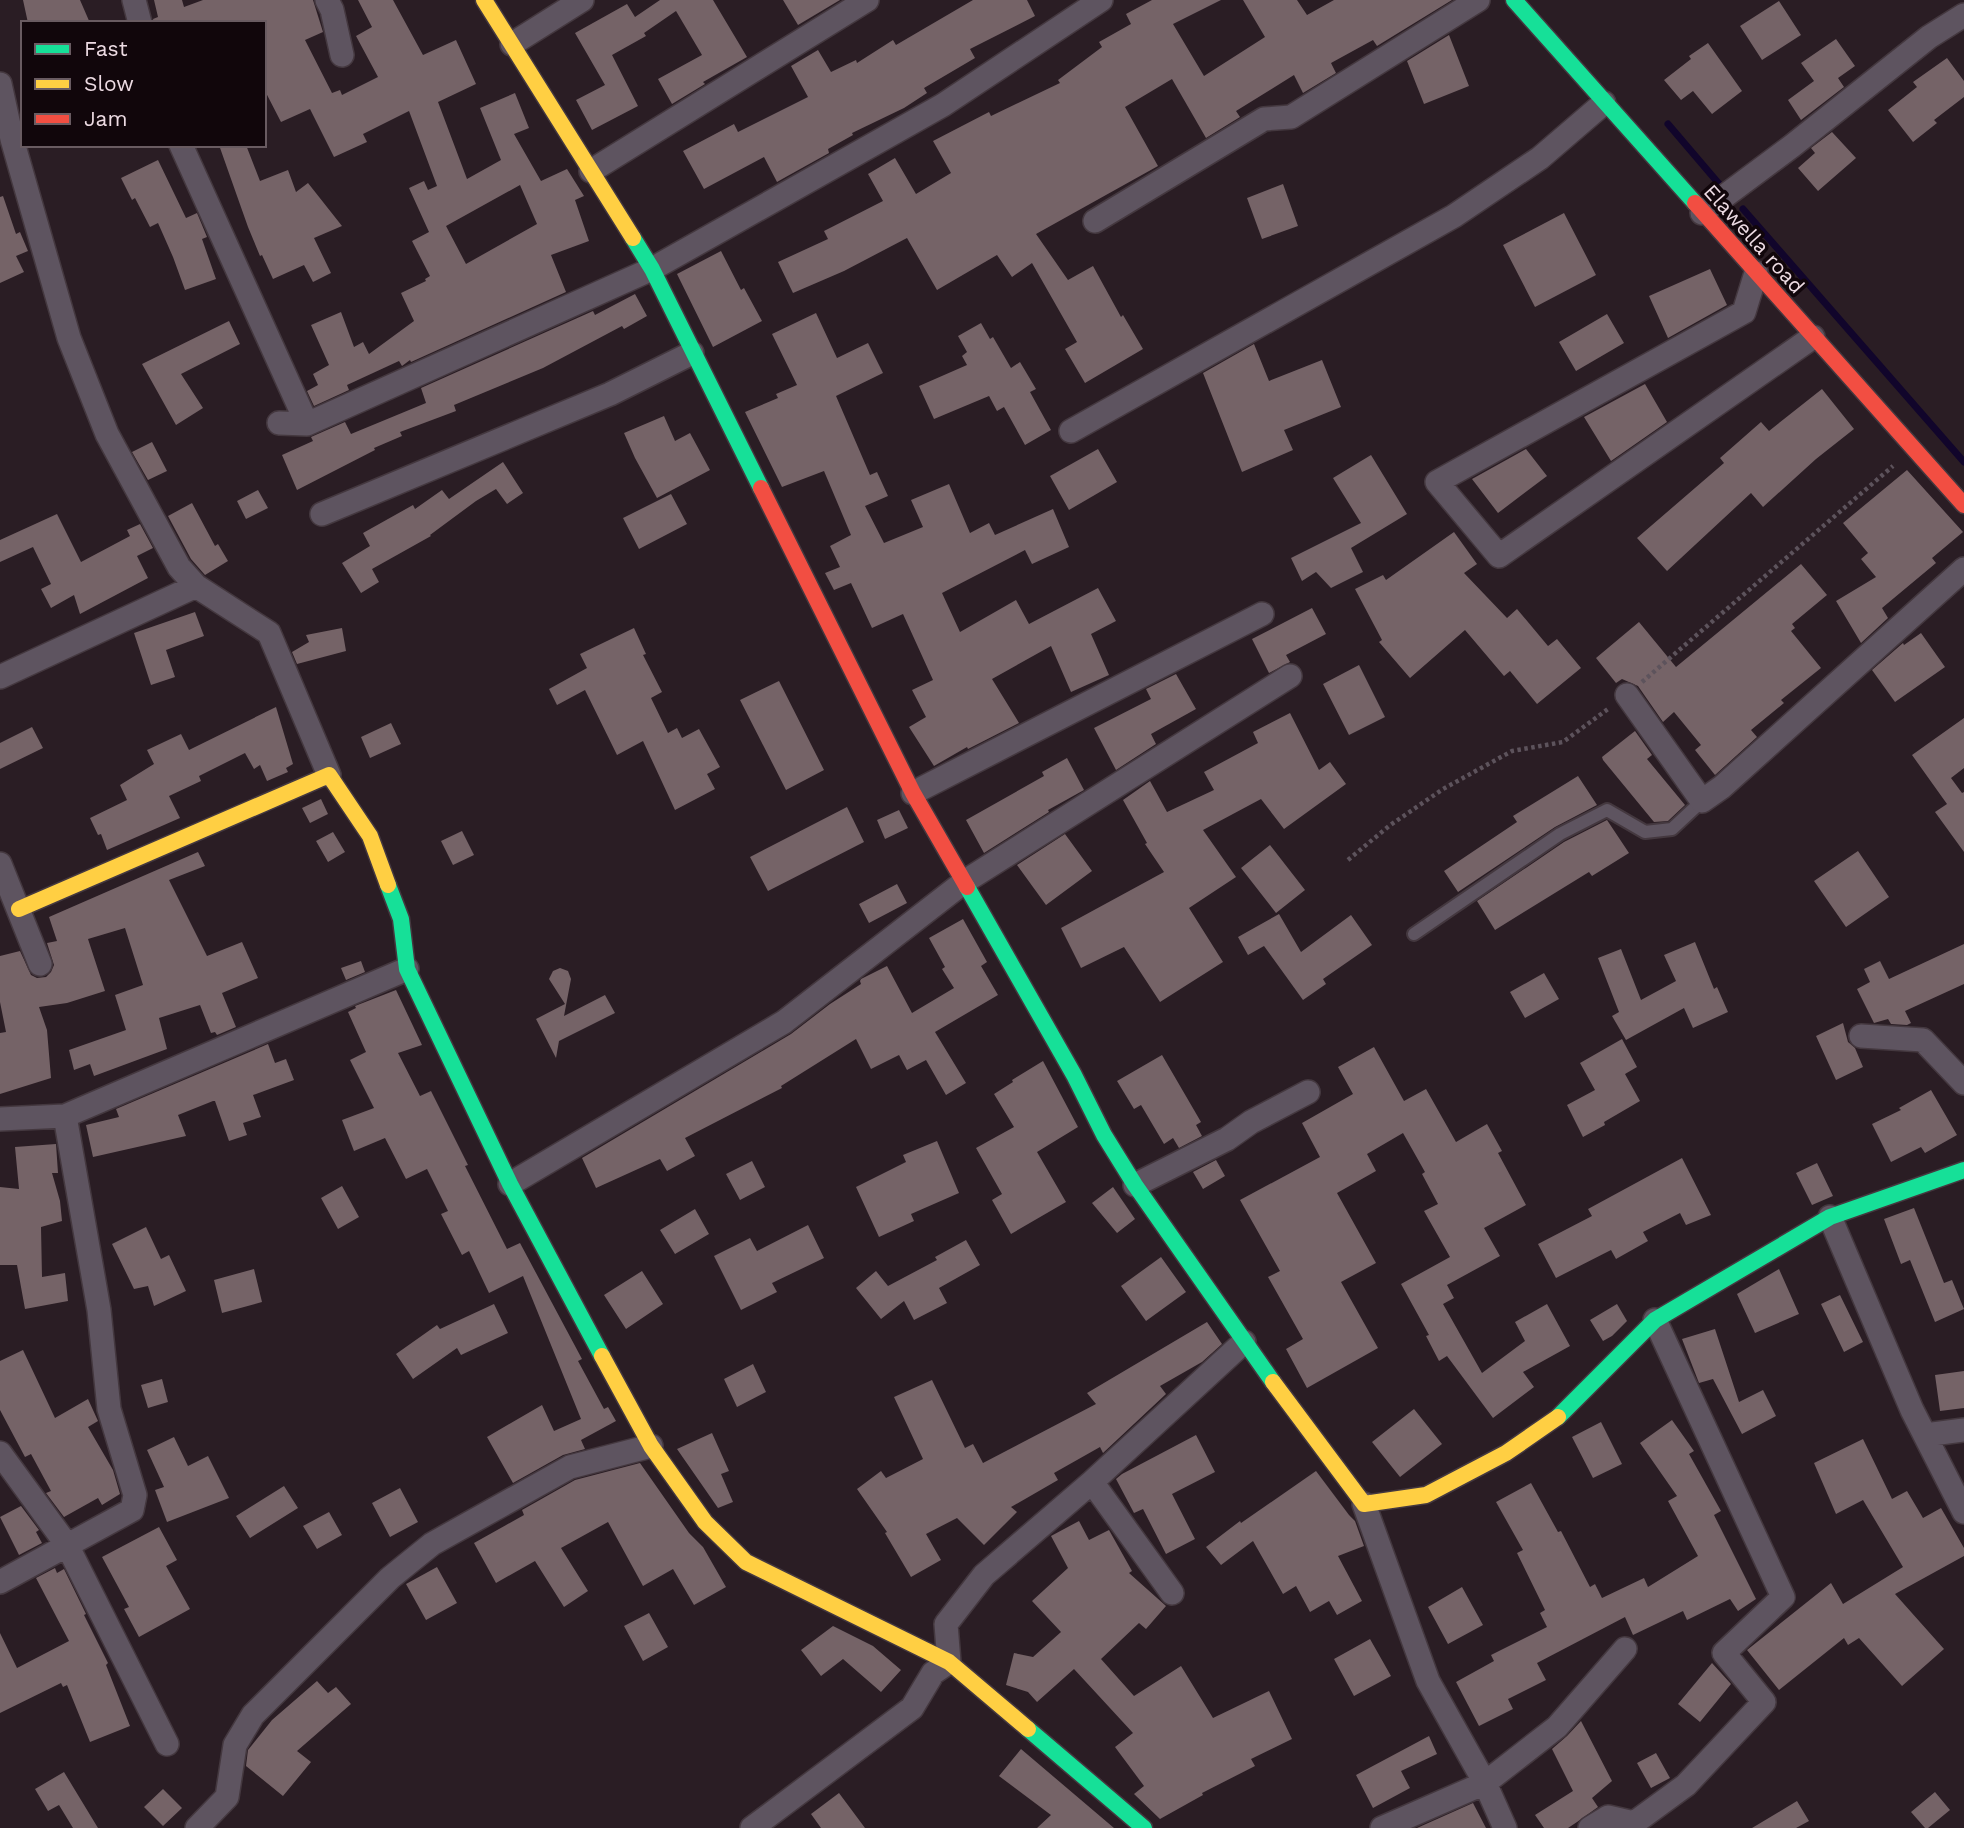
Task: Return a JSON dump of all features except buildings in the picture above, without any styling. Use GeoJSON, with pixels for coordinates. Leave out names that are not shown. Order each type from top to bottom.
{"type":"FeatureCollection","features":[{"type":"Feature","properties":{"kind":"street"},"geometry":{"type":"LineString","coordinates":[[134,0],[139,21]]}},
{"type":"Feature","properties":{"kind":"street"},"geometry":{"type":"LineString","coordinates":[[327,0],[332,10],[342,55]]}},
{"type":"Feature","properties":{"kind":"street"},"geometry":{"type":"LineString","coordinates":[[484,0],[652,269],[913,793],[1074,1075],[1104,1135],[1135,1185],[1244,1342],[1364,1504],[1428,1681],[1485,1783],[1505,1828]]}},
{"type":"Feature","properties":{"kind":"street"},"geometry":{"type":"LineString","coordinates":[[512,44],[582,0]]}},
{"type":"Feature","properties":{"kind":"street"},"geometry":{"type":"LineString","coordinates":[[591,171],[867,0]]}},
{"type":"Feature","properties":{"kind":"street"},"geometry":{"type":"LineString","coordinates":[[279,423],[307,424],[652,269],[943,105],[1101,0]]}},
{"type":"Feature","properties":{"kind":"street"},"geometry":{"type":"LineString","coordinates":[[1095,221],[1264,119],[1291,117],[1478,0]]}},
{"type":"Feature","properties":{"kind":"street","name":"Elawella road"},"geometry":{"type":"LineString","coordinates":[[1514,0],[1964,505]]}},
{"type":"Feature","properties":{"kind":"street"},"geometry":{"type":"LineString","coordinates":[[1702,213],[1792,146],[1928,37],[1964,15]]}},
{"type":"Feature","properties":{"kind":"street"},"geometry":{"type":"LineString","coordinates":[[0,84],[12,139],[69,338],[107,434],[179,567],[197,586],[269,634],[329,775],[370,836],[401,919],[407,969],[510,1184],[651,1446],[705,1522],[746,1562],[950,1662],[1143,1828]]}},
{"type":"Feature","properties":{"kind":"street"},"geometry":{"type":"LineString","coordinates":[[1071,431],[1454,216],[1540,158],[1604,103]]}},
{"type":"Feature","properties":{"kind":"street"},"geometry":{"type":"LineString","coordinates":[[182,147],[307,424]]}},
{"type":"Feature","properties":{"kind":"street"},"geometry":{"type":"LineString","coordinates":[[1756,273],[1744,312],[1437,482],[1499,556],[1813,337]]}},
{"type":"Feature","properties":{"kind":"street"},"geometry":{"type":"LineString","coordinates":[[322,514],[610,394],[692,353]]}},
{"type":"Feature","properties":{"kind":"street"},"geometry":{"type":"LineString","coordinates":[[1627,695],[1702,801],[1722,788],[1964,569]]}},
{"type":"Feature","properties":{"kind":"street"},"geometry":{"type":"LineString","coordinates":[[0,677],[197,586]]}},
{"type":"Feature","properties":{"kind":"street"},"geometry":{"type":"LineString","coordinates":[[913,793],[1262,614]]}},
{"type":"Feature","properties":{"kind":"street"},"geometry":{"type":"LineString","coordinates":[[510,1184],[784,1022],[964,882],[1290,676]]}},
{"type":"Feature","properties":{"kind":"street"},"geometry":{"type":"LineString","coordinates":[[19,909],[329,775]]}},
{"type":"Feature","properties":{"kind":"street"},"geometry":{"type":"LineString","coordinates":[[0,864],[40,964]]}},
{"type":"Feature","properties":{"kind":"street"},"geometry":{"type":"LineString","coordinates":[[0,1119],[65,1116],[407,969]]}},
{"type":"Feature","properties":{"kind":"street"},"geometry":{"type":"LineString","coordinates":[[1861,1036],[1923,1040],[1964,1083]]}},
{"type":"Feature","properties":{"kind":"street"},"geometry":{"type":"LineString","coordinates":[[1135,1185],[1227,1139],[1251,1122],[1308,1092]]}},
{"type":"Feature","properties":{"kind":"street"},"geometry":{"type":"LineString","coordinates":[[0,1582],[132,1510],[135,1495],[109,1409],[99,1310],[65,1116]]}},
{"type":"Feature","properties":{"kind":"street"},"geometry":{"type":"LineString","coordinates":[[1364,1504],[1426,1494],[1506,1453],[1558,1417],[1655,1320],[1830,1217],[1964,1170]]}},
{"type":"Feature","properties":{"kind":"street"},"geometry":{"type":"LineString","coordinates":[[1830,1217],[1912,1410],[1964,1513]]}},
{"type":"Feature","properties":{"kind":"street"},"geometry":{"type":"LineString","coordinates":[[1590,1828],[1608,1817],[1634,1824],[1686,1785],[1764,1702],[1724,1653],[1783,1597],[1655,1320]]}},
{"type":"Feature","properties":{"kind":"street"},"geometry":{"type":"LineString","coordinates":[[950,1662],[946,1624],[984,1574],[1092,1482],[1244,1342]]}},
{"type":"Feature","properties":{"kind":"street"},"geometry":{"type":"LineString","coordinates":[[1925,1436],[1964,1430]]}},
{"type":"Feature","properties":{"kind":"street"},"geometry":{"type":"LineString","coordinates":[[197,1828],[227,1797],[235,1745],[253,1715],[390,1578],[432,1544],[570,1467],[651,1446]]}},
{"type":"Feature","properties":{"kind":"street"},"geometry":{"type":"LineString","coordinates":[[0,1453],[67,1545],[167,1744]]}},
{"type":"Feature","properties":{"kind":"street"},"geometry":{"type":"LineString","coordinates":[[1092,1482],[1172,1593]]}},
{"type":"Feature","properties":{"kind":"street"},"geometry":{"type":"LineString","coordinates":[[1382,1828],[1485,1783],[1557,1727],[1625,1649]]}},
{"type":"Feature","properties":{"kind":"street"},"geometry":{"type":"LineString","coordinates":[[752,1828],[912,1708],[933,1672],[950,1662]]}},
{"type":"Feature","properties":{"kind":"lane"},"geometry":{"type":"LineString","coordinates":[[1414,934],[1560,834],[1607,810],[1645,832],[1672,829],[1702,801]]}},
{"type":"Feature","properties":{"kind":"path"},"geometry":{"type":"LineString","coordinates":[[1348,860],[1389,826],[1443,789],[1512,751],[1563,743],[1627,695],[1913,450]]}},
{"type":"Feature","properties":{"kind":"waterway"},"geometry":{"type":"LineString","coordinates":[[1668,124],[1720,185]]}},
{"type":"Feature","properties":{"kind":"waterway"},"geometry":{"type":"LineString","coordinates":[[1743,209],[1964,462]]}},
{"type":"Feature","properties":{"kind":"traffic: fast"},"geometry":{"type":"LineString","coordinates":[[1514,0],[1695,203]]}},
{"type":"Feature","properties":{"kind":"traffic: fast"},"geometry":{"type":"LineString","coordinates":[[633,238],[652,269],[761,488]]}},
{"type":"Feature","properties":{"kind":"traffic: fast"},"geometry":{"type":"LineString","coordinates":[[388,885],[401,919],[407,969],[510,1184],[602,1356]]}},
{"type":"Feature","properties":{"kind":"traffic: fast"},"geometry":{"type":"LineString","coordinates":[[967,887],[1074,1075],[1104,1135],[1135,1185],[1273,1382]]}},
{"type":"Feature","properties":{"kind":"traffic: fast"},"geometry":{"type":"LineString","coordinates":[[1558,1417],[1655,1320],[1830,1217],[1964,1170]]}},
{"type":"Feature","properties":{"kind":"traffic: fast"},"geometry":{"type":"LineString","coordinates":[[1028,1729],[1144,1828]]}},
{"type":"Feature","properties":{"kind":"traffic: slow"},"geometry":{"type":"LineString","coordinates":[[484,0],[633,238]]}},
{"type":"Feature","properties":{"kind":"traffic: slow"},"geometry":{"type":"LineString","coordinates":[[19,909],[329,775],[370,836],[388,885]]}},
{"type":"Feature","properties":{"kind":"traffic: slow"},"geometry":{"type":"LineString","coordinates":[[602,1356],[651,1446],[705,1522],[746,1562],[949,1662],[1028,1729]]}},
{"type":"Feature","properties":{"kind":"traffic: slow"},"geometry":{"type":"LineString","coordinates":[[1273,1382],[1364,1504],[1426,1495],[1506,1453],[1558,1417]]}},
{"type":"Feature","properties":{"kind":"traffic: jam"},"geometry":{"type":"LineString","coordinates":[[1695,203],[1964,505]]}},
{"type":"Feature","properties":{"kind":"traffic: jam"},"geometry":{"type":"LineString","coordinates":[[761,488],[913,793],[967,887]]}}]}
